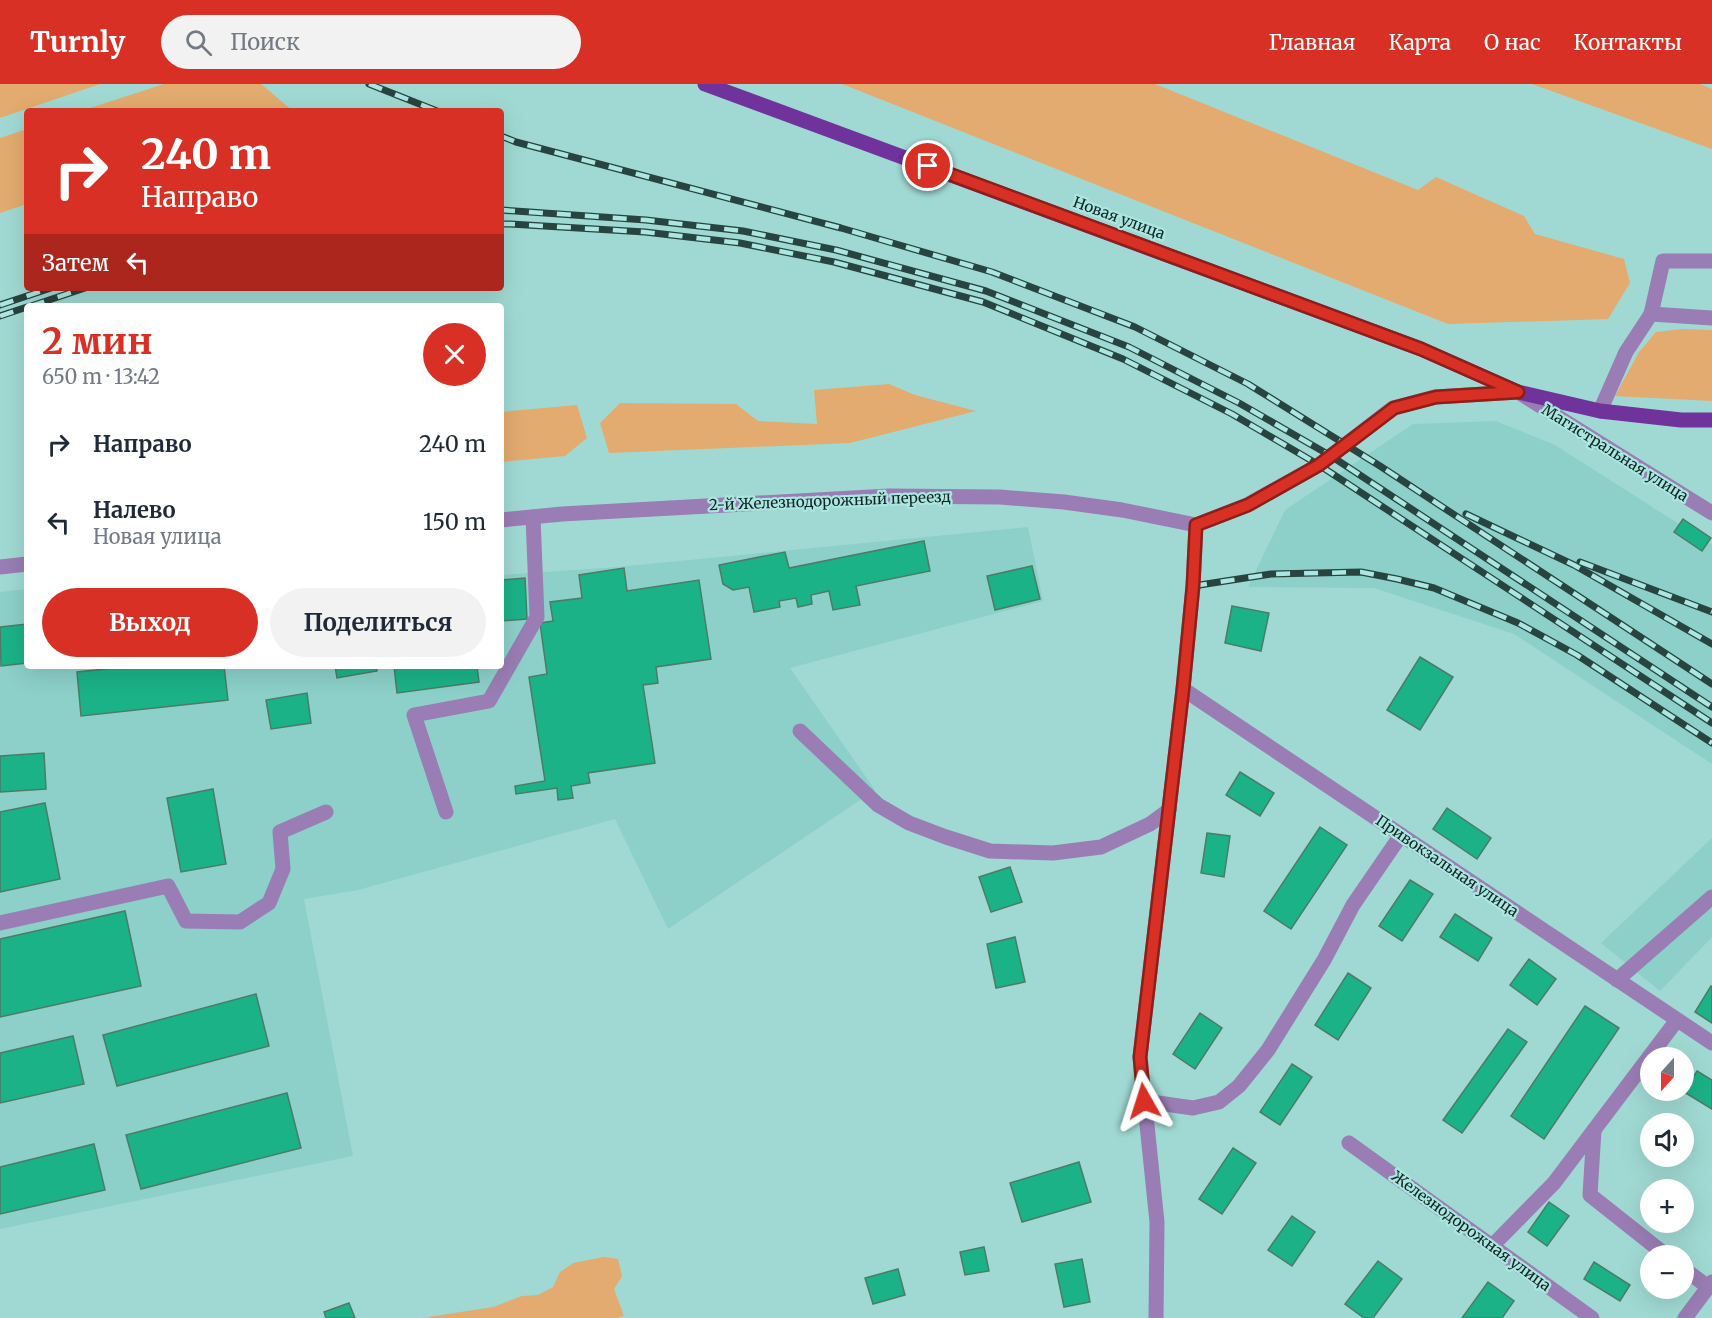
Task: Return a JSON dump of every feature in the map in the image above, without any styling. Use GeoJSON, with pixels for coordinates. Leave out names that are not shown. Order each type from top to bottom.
{"type":"FeatureCollection","features":[{"type":"Feature","properties":{"kind":"main road","name":"Новая улица"},"geometry":{"type":"LineString","coordinates":[[705,84],[1421,349],[1518,392],[1600,411],[1681,420],[1712,420]]}},
{"type":"Feature","properties":{"kind":"street"},"geometry":{"type":"LineString","coordinates":[[1600,411],[1626,352],[1651,314],[1663,261],[1712,261]]}},
{"type":"Feature","properties":{"kind":"street"},"geometry":{"type":"LineString","coordinates":[[1651,314],[1712,318]]}},
{"type":"Feature","properties":{"kind":"street","name":"Магистральная улица"},"geometry":{"type":"LineString","coordinates":[[1518,392],[1712,513]]}},
{"type":"Feature","properties":{"kind":"street"},"geometry":{"type":"LineString","coordinates":[[1156,1318],[1157,1222],[1140,1057],[1183,689],[1193,586],[1196,525],[1248,505],[1319,465],[1394,408],[1436,397],[1518,392]]}},
{"type":"Feature","properties":{"kind":"street","name":"2-й Железнодорожный переезд"},"geometry":{"type":"LineString","coordinates":[[504,520],[889,496],[1000,497],[1076,503],[1196,525]]}},
{"type":"Feature","properties":{"kind":"street"},"geometry":{"type":"LineString","coordinates":[[446,812],[414,715],[489,701],[537,616],[533,517]]}},
{"type":"Feature","properties":{"kind":"street"},"geometry":{"type":"LineString","coordinates":[[0,567],[24,564]]}},
{"type":"Feature","properties":{"kind":"street","name":"Привокзальная улица"},"geometry":{"type":"LineString","coordinates":[[1183,689],[1712,1043]]}},
{"type":"Feature","properties":{"kind":"street"},"geometry":{"type":"LineString","coordinates":[[801,731],[878,805],[909,823],[990,851],[1053,853],[1101,847],[1150,824],[1169,810]]}},
{"type":"Feature","properties":{"kind":"street"},"geometry":{"type":"LineString","coordinates":[[0,923],[168,886],[186,921],[240,922],[269,903],[283,869],[280,832],[326,812]]}},
{"type":"Feature","properties":{"kind":"street"},"geometry":{"type":"LineString","coordinates":[[1144,1101],[1194,1108],[1219,1102],[1239,1086],[1268,1050],[1324,960],[1353,905],[1401,835]]}},
{"type":"Feature","properties":{"kind":"street"},"geometry":{"type":"LineString","coordinates":[[1617,980],[1712,897]]}},
{"type":"Feature","properties":{"kind":"street"},"geometry":{"type":"LineString","coordinates":[[1492,1246],[1554,1183],[1677,1020]]}},
{"type":"Feature","properties":{"kind":"street"},"geometry":{"type":"LineString","coordinates":[[1594,1130],[1590,1195],[1653,1245]]}},
{"type":"Feature","properties":{"kind":"street","name":"Железнодорожная улица"},"geometry":{"type":"LineString","coordinates":[[1349,1143],[1592,1318]]}},
{"type":"Feature","properties":{"kind":"street"},"geometry":{"type":"LineString","coordinates":[[1685,1318],[1708,1292],[1694,1279]]}},
{"type":"Feature","properties":{"kind":"shaded area"},"geometry":{"type":"Polygon","coordinates":[[[0,84],[100,84],[24,108],[0,118],[0,84]]]}},
{"type":"Feature","properties":{"kind":"shaded area"},"geometry":{"type":"Polygon","coordinates":[[[164,84],[261,84],[289,108],[90,108],[164,84]]]}},
{"type":"Feature","properties":{"kind":"shaded area"},"geometry":{"type":"Polygon","coordinates":[[[842,84],[1155,84],[1418,190],[1436,177],[1524,216],[1535,234],[1624,259],[1630,283],[1608,319],[1448,324],[842,84]]]}},
{"type":"Feature","properties":{"kind":"shaded area"},"geometry":{"type":"Polygon","coordinates":[[[1532,84],[1700,84],[1712,89],[1712,149],[1532,84]]]}},
{"type":"Feature","properties":{"kind":"shaded area"},"geometry":{"type":"Polygon","coordinates":[[[24,130],[24,205],[0,213],[0,138],[24,130]]]}},
{"type":"Feature","properties":{"kind":"shaded area"},"geometry":{"type":"Polygon","coordinates":[[[1682,329],[1712,330],[1712,401],[1615,396],[1639,352],[1656,332],[1682,329]]]}},
{"type":"Feature","properties":{"kind":"shaded area"},"geometry":{"type":"Polygon","coordinates":[[[889,384],[915,395],[976,411],[850,443],[609,453],[600,423],[620,403],[736,404],[758,421],[817,424],[814,390],[889,384]]]}},
{"type":"Feature","properties":{"kind":"shaded area"},"geometry":{"type":"Polygon","coordinates":[[[577,405],[587,438],[565,456],[504,462],[504,412],[577,405]]]}},
{"type":"Feature","properties":{"kind":"shaded area"},"geometry":{"type":"Polygon","coordinates":[[[1496,421],[1555,445],[1712,545],[1712,764],[1514,634],[1374,588],[1248,587],[1285,510],[1413,424],[1496,421]]]}},
{"type":"Feature","properties":{"kind":"shaded area"},"geometry":{"type":"Polygon","coordinates":[[[1028,527],[1043,601],[790,668],[875,790],[668,929],[615,819],[358,890],[304,899],[353,1156],[0,1229],[0,592],[24,589],[24,669],[504,669],[504,575],[617,567],[1028,527]]]}},
{"type":"Feature","properties":{"kind":"shaded area"},"geometry":{"type":"Polygon","coordinates":[[[1712,838],[1712,937],[1660,991],[1601,943],[1712,838]]]}},
{"type":"Feature","properties":{"kind":"shaded area"},"geometry":{"type":"Polygon","coordinates":[[[604,1257],[618,1259],[622,1276],[614,1289],[624,1316],[617,1318],[422,1318],[493,1307],[522,1296],[538,1295],[553,1287],[560,1272],[573,1263],[604,1257]]]}},
{"type":"Feature","properties":{"kind":"building"},"geometry":{"type":"Polygon","coordinates":[[[1683,519],[1711,538],[1702,551],[1674,532],[1683,519]]]}},
{"type":"Feature","properties":{"kind":"building"},"geometry":{"type":"Polygon","coordinates":[[[924,541],[930,571],[856,586],[860,605],[833,610],[829,591],[811,595],[812,604],[798,607],[796,598],[779,601],[780,607],[754,612],[749,587],[733,590],[723,584],[719,565],[785,552],[789,568],[924,541]]]}},
{"type":"Feature","properties":{"kind":"building"},"geometry":{"type":"Polygon","coordinates":[[[1032,566],[1040,599],[995,610],[987,576],[1032,566]]]}},
{"type":"Feature","properties":{"kind":"building"},"geometry":{"type":"Polygon","coordinates":[[[624,568],[627,591],[699,580],[711,659],[656,667],[658,683],[643,685],[655,763],[588,773],[590,783],[571,786],[573,798],[558,800],[557,788],[516,794],[515,786],[545,781],[529,677],[547,674],[540,623],[553,621],[550,602],[582,598],[579,575],[624,568]]]}},
{"type":"Feature","properties":{"kind":"building"},"geometry":{"type":"Polygon","coordinates":[[[525,578],[527,619],[504,621],[504,580],[525,578]]]}},
{"type":"Feature","properties":{"kind":"building"},"geometry":{"type":"Polygon","coordinates":[[[1232,606],[1269,613],[1261,651],[1225,643],[1232,606]]]}},
{"type":"Feature","properties":{"kind":"building"},"geometry":{"type":"Polygon","coordinates":[[[24,624],[24,663],[1,666],[0,627],[24,624]]]}},
{"type":"Feature","properties":{"kind":"building"},"geometry":{"type":"Polygon","coordinates":[[[1420,657],[1453,677],[1420,730],[1387,710],[1420,657]]]}},
{"type":"Feature","properties":{"kind":"building"},"geometry":{"type":"Polygon","coordinates":[[[106,669],[224,669],[228,700],[81,716],[77,672],[106,669]]]}},
{"type":"Feature","properties":{"kind":"building"},"geometry":{"type":"Polygon","coordinates":[[[336,669],[377,669],[377,671],[337,678],[336,669]]]}},
{"type":"Feature","properties":{"kind":"building"},"geometry":{"type":"Polygon","coordinates":[[[394,669],[477,669],[479,682],[397,693],[394,669]]]}},
{"type":"Feature","properties":{"kind":"building"},"geometry":{"type":"Polygon","coordinates":[[[307,693],[311,723],[271,729],[266,700],[307,693]]]}},
{"type":"Feature","properties":{"kind":"building"},"geometry":{"type":"Polygon","coordinates":[[[44,753],[46,789],[0,792],[0,756],[44,753]]]}},
{"type":"Feature","properties":{"kind":"building"},"geometry":{"type":"Polygon","coordinates":[[[1240,772],[1274,793],[1260,816],[1226,795],[1240,772]]]}},
{"type":"Feature","properties":{"kind":"building"},"geometry":{"type":"Polygon","coordinates":[[[213,789],[226,864],[181,872],[167,798],[213,789]]]}},
{"type":"Feature","properties":{"kind":"building"},"geometry":{"type":"Polygon","coordinates":[[[45,803],[60,879],[0,892],[0,812],[45,803]]]}},
{"type":"Feature","properties":{"kind":"building"},"geometry":{"type":"Polygon","coordinates":[[[1447,808],[1491,838],[1477,859],[1433,829],[1447,808]]]}},
{"type":"Feature","properties":{"kind":"building"},"geometry":{"type":"Polygon","coordinates":[[[1320,827],[1347,845],[1291,929],[1264,911],[1320,827]]]}},
{"type":"Feature","properties":{"kind":"building"},"geometry":{"type":"Polygon","coordinates":[[[1207,833],[1230,836],[1224,877],[1201,873],[1207,833]]]}},
{"type":"Feature","properties":{"kind":"building"},"geometry":{"type":"Polygon","coordinates":[[[1010,867],[1022,902],[991,912],[979,877],[1010,867]]]}},
{"type":"Feature","properties":{"kind":"building"},"geometry":{"type":"Polygon","coordinates":[[[1410,880],[1433,894],[1402,941],[1379,926],[1410,880]]]}},
{"type":"Feature","properties":{"kind":"building"},"geometry":{"type":"Polygon","coordinates":[[[125,911],[141,986],[0,1017],[0,939],[125,911]]]}},
{"type":"Feature","properties":{"kind":"building"},"geometry":{"type":"Polygon","coordinates":[[[1455,914],[1492,938],[1478,961],[1440,937],[1455,914]]]}},
{"type":"Feature","properties":{"kind":"building"},"geometry":{"type":"Polygon","coordinates":[[[1015,937],[1025,982],[996,988],[987,944],[1015,937]]]}},
{"type":"Feature","properties":{"kind":"building"},"geometry":{"type":"Polygon","coordinates":[[[1529,959],[1556,979],[1537,1005],[1510,985],[1529,959]]]}},
{"type":"Feature","properties":{"kind":"building"},"geometry":{"type":"Polygon","coordinates":[[[1348,973],[1371,988],[1338,1040],[1315,1025],[1348,973]]]}},
{"type":"Feature","properties":{"kind":"building"},"geometry":{"type":"Polygon","coordinates":[[[1712,987],[1712,1023],[1695,1012],[1712,987]]]}},
{"type":"Feature","properties":{"kind":"building"},"geometry":{"type":"Polygon","coordinates":[[[256,994],[269,1046],[117,1086],[103,1035],[256,994]]]}},
{"type":"Feature","properties":{"kind":"building"},"geometry":{"type":"Polygon","coordinates":[[[1585,1006],[1619,1028],[1544,1139],[1511,1116],[1585,1006]]]}},
{"type":"Feature","properties":{"kind":"building"},"geometry":{"type":"Polygon","coordinates":[[[1200,1013],[1222,1028],[1195,1069],[1173,1054],[1200,1013]]]}},
{"type":"Feature","properties":{"kind":"building"},"geometry":{"type":"Polygon","coordinates":[[[1508,1029],[1527,1042],[1462,1133],[1443,1120],[1508,1029]]]}},
{"type":"Feature","properties":{"kind":"building"},"geometry":{"type":"Polygon","coordinates":[[[73,1036],[84,1084],[0,1103],[0,1053],[73,1036]]]}},
{"type":"Feature","properties":{"kind":"building"},"geometry":{"type":"Polygon","coordinates":[[[1292,1064],[1312,1077],[1280,1125],[1260,1112],[1292,1064]]]}},
{"type":"Feature","properties":{"kind":"building"},"geometry":{"type":"Polygon","coordinates":[[[1697,1071],[1712,1080],[1712,1109],[1694,1098],[1694,1076],[1697,1071]]]}},
{"type":"Feature","properties":{"kind":"building"},"geometry":{"type":"Polygon","coordinates":[[[287,1093],[301,1148],[141,1189],[126,1135],[287,1093]]]}},
{"type":"Feature","properties":{"kind":"building"},"geometry":{"type":"Polygon","coordinates":[[[94,1144],[105,1190],[0,1214],[0,1167],[94,1144]]]}},
{"type":"Feature","properties":{"kind":"building"},"geometry":{"type":"Polygon","coordinates":[[[1233,1148],[1256,1163],[1222,1214],[1199,1199],[1233,1148]]]}},
{"type":"Feature","properties":{"kind":"building"},"geometry":{"type":"Polygon","coordinates":[[[1079,1162],[1091,1202],[1022,1222],[1010,1183],[1079,1162]]]}},
{"type":"Feature","properties":{"kind":"building"},"geometry":{"type":"Polygon","coordinates":[[[1549,1202],[1569,1216],[1547,1246],[1528,1232],[1549,1202]]]}},
{"type":"Feature","properties":{"kind":"building"},"geometry":{"type":"Polygon","coordinates":[[[1292,1216],[1315,1232],[1292,1266],[1268,1250],[1292,1216]]]}},
{"type":"Feature","properties":{"kind":"building"},"geometry":{"type":"Polygon","coordinates":[[[984,1247],[989,1271],[965,1275],[960,1252],[984,1247]]]}},
{"type":"Feature","properties":{"kind":"building"},"geometry":{"type":"Polygon","coordinates":[[[1082,1259],[1090,1302],[1064,1307],[1055,1264],[1082,1259]]]}},
{"type":"Feature","properties":{"kind":"building"},"geometry":{"type":"Polygon","coordinates":[[[1378,1261],[1402,1279],[1373,1318],[1364,1318],[1345,1304],[1378,1261]]]}},
{"type":"Feature","properties":{"kind":"building"},"geometry":{"type":"Polygon","coordinates":[[[1594,1262],[1630,1285],[1620,1301],[1584,1279],[1594,1262]]]}},
{"type":"Feature","properties":{"kind":"building"},"geometry":{"type":"Polygon","coordinates":[[[898,1269],[905,1295],[873,1304],[865,1278],[898,1269]]]}},
{"type":"Feature","properties":{"kind":"building"},"geometry":{"type":"Polygon","coordinates":[[[1488,1282],[1514,1301],[1502,1318],[1462,1318],[1488,1282]]]}},
{"type":"Feature","properties":{"kind":"building"},"geometry":{"type":"Polygon","coordinates":[[[349,1303],[355,1318],[326,1318],[324,1312],[349,1303]]]}},
{"type":"Feature","properties":{"kind":"railway"},"geometry":{"type":"LineString","coordinates":[[369,84],[429,108]]}},
{"type":"Feature","properties":{"kind":"railway"},"geometry":{"type":"LineString","coordinates":[[504,137],[841,228],[992,272],[1135,327],[1248,384],[1380,466],[1712,684]]}},
{"type":"Feature","properties":{"kind":"railway"},"geometry":{"type":"LineString","coordinates":[[504,210],[646,220],[743,231],[836,250],[986,291],[1129,347],[1239,403],[1331,456],[1712,707]]}},
{"type":"Feature","properties":{"kind":"railway"},"geometry":{"type":"LineString","coordinates":[[504,224],[645,232],[740,243],[834,262],[983,302],[1123,359],[1232,414],[1319,465],[1712,723]]}},
{"type":"Feature","properties":{"kind":"railway"},"geometry":{"type":"LineString","coordinates":[[0,305],[42,291]]}},
{"type":"Feature","properties":{"kind":"railway"},"geometry":{"type":"LineString","coordinates":[[40,303],[76,291]]}},
{"type":"Feature","properties":{"kind":"railway"},"geometry":{"type":"LineString","coordinates":[[0,316],[24,308]]}},
{"type":"Feature","properties":{"kind":"railway"},"geometry":{"type":"LineString","coordinates":[[1466,514],[1574,565],[1712,644]]}},
{"type":"Feature","properties":{"kind":"railway"},"geometry":{"type":"LineString","coordinates":[[1580,562],[1712,612]]}},
{"type":"Feature","properties":{"kind":"railway"},"geometry":{"type":"LineString","coordinates":[[1193,586],[1271,574],[1361,572],[1434,588],[1518,623],[1577,655],[1712,743]]}},
{"type":"Feature","properties":{"kind":"route"},"geometry":{"type":"LineString","coordinates":[[928,166],[1421,349],[1518,392],[1436,397],[1394,408],[1319,465],[1248,505],[1196,525],[1193,586],[1183,689],[1140,1057],[1144,1101]]}}]}
